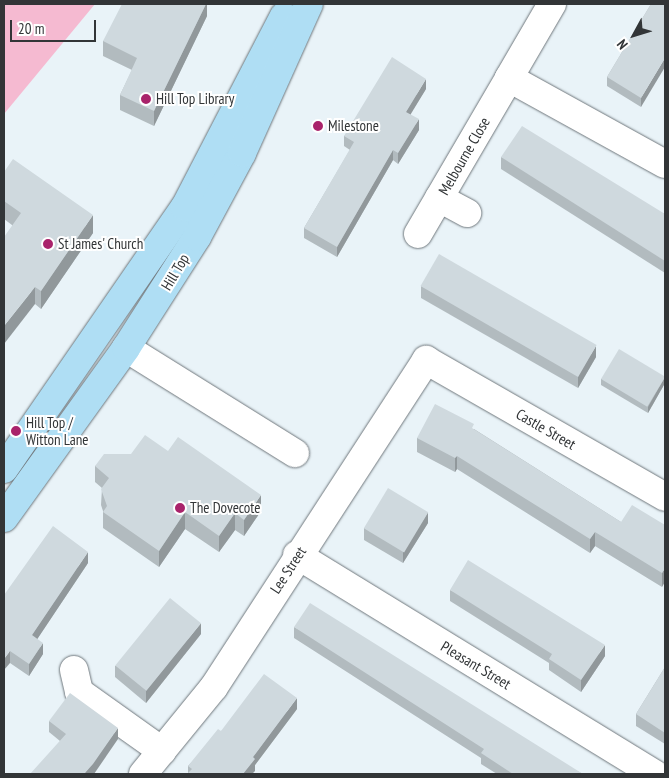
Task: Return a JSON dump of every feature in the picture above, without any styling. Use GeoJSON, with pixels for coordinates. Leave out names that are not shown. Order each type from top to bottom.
{"type":"FeatureCollection","features":[{"type":"Feature","properties":{"kind":"main road","name":"Hill Top"},"geometry":{"type":"LineString","coordinates":[[4,469],[185,207],[290,4]]}},
{"type":"Feature","properties":{"kind":"main road","name":"Hill Top"},"geometry":{"type":"LineString","coordinates":[[5,514],[126,348],[197,237],[242,153],[309,4]]}},
{"type":"Feature","properties":{"kind":"street","name":"Melbourne Close"},"geometry":{"type":"LineString","coordinates":[[418,234],[552,4]]}},
{"type":"Feature","properties":{"kind":"street"},"geometry":{"type":"LineString","coordinates":[[510,78],[665,164]]}},
{"type":"Feature","properties":{"kind":"street"},"geometry":{"type":"LineString","coordinates":[[439,198],[467,213]]}},
{"type":"Feature","properties":{"kind":"street"},"geometry":{"type":"LineString","coordinates":[[126,348],[295,453]]}},
{"type":"Feature","properties":{"kind":"street","name":"Castle Street"},"geometry":{"type":"LineString","coordinates":[[426,360],[665,497]]}},
{"type":"Feature","properties":{"kind":"street","name":"Lee Street"},"geometry":{"type":"LineString","coordinates":[[143,774],[214,687],[297,555],[426,360]]}},
{"type":"Feature","properties":{"kind":"street","name":"Pleasant Street"},"geometry":{"type":"LineString","coordinates":[[297,555],[655,774]]}},
{"type":"Feature","properties":{"kind":"street"},"geometry":{"type":"LineString","coordinates":[[74,670],[79,692],[162,751]]}},
{"type":"Feature","properties":{"kind":"shaded area"},"geometry":{"type":"Polygon","coordinates":[[[4,4],[95,4],[4,114],[4,4]]]}},
{"type":"Feature","properties":{"kind":"building"},"geometry":{"type":"Polygon","coordinates":[[[122,4],[206,4],[154,111],[120,95],[137,58],[103,41],[122,4]]]}},
{"type":"Feature","properties":{"kind":"building"},"geometry":{"type":"Polygon","coordinates":[[[651,4],[665,4],[665,58],[641,98],[607,77],[651,4]]]}},
{"type":"Feature","properties":{"kind":"building"},"geometry":{"type":"Polygon","coordinates":[[[392,57],[426,79],[406,112],[419,119],[398,153],[393,150],[337,247],[304,228],[354,142],[344,136],[392,57]]]}},
{"type":"Feature","properties":{"kind":"building"},"geometry":{"type":"Polygon","coordinates":[[[522,126],[665,214],[665,261],[501,157],[522,126]]]}},
{"type":"Feature","properties":{"kind":"building","name":"St James' Church"},"geometry":{"type":"Polygon","coordinates":[[[13,159],[93,215],[41,291],[35,287],[4,326],[4,237],[21,213],[4,201],[4,172],[13,159]]]}},
{"type":"Feature","properties":{"kind":"building"},"geometry":{"type":"Polygon","coordinates":[[[439,254],[597,345],[578,377],[420,286],[439,254]]]}},
{"type":"Feature","properties":{"kind":"building"},"geometry":{"type":"Polygon","coordinates":[[[619,349],[665,377],[647,407],[601,379],[619,349]]]}},
{"type":"Feature","properties":{"kind":"building"},"geometry":{"type":"Polygon","coordinates":[[[435,404],[474,424],[472,428],[621,522],[632,505],[665,525],[665,568],[662,573],[595,532],[590,539],[457,456],[455,458],[417,438],[435,404]]]}},
{"type":"Feature","properties":{"kind":"building","name":"The Dovecote"},"geometry":{"type":"Polygon","coordinates":[[[145,435],[168,451],[178,437],[261,495],[244,520],[235,513],[219,536],[185,512],[159,551],[103,512],[107,506],[101,489],[109,478],[95,466],[104,454],[131,454],[145,435]]]}},
{"type":"Feature","properties":{"kind":"building"},"geometry":{"type":"Polygon","coordinates":[[[388,488],[428,512],[404,552],[364,528],[388,488]]]}},
{"type":"Feature","properties":{"kind":"building"},"geometry":{"type":"Polygon","coordinates":[[[53,526],[88,552],[32,635],[43,643],[29,664],[10,651],[4,659],[4,595],[53,526]]]}},
{"type":"Feature","properties":{"kind":"building"},"geometry":{"type":"Polygon","coordinates":[[[468,560],[605,645],[581,680],[549,659],[552,654],[450,590],[468,560]]]}},
{"type":"Feature","properties":{"kind":"building"},"geometry":{"type":"Polygon","coordinates":[[[170,598],[201,623],[146,691],[115,666],[170,598]]]}},
{"type":"Feature","properties":{"kind":"building"},"geometry":{"type":"Polygon","coordinates":[[[310,603],[583,774],[513,774],[481,753],[484,749],[294,627],[310,603]]]}},
{"type":"Feature","properties":{"kind":"building"},"geometry":{"type":"Polygon","coordinates":[[[665,667],[665,733],[636,714],[665,667]]]}},
{"type":"Feature","properties":{"kind":"building"},"geometry":{"type":"Polygon","coordinates":[[[264,674],[297,698],[253,757],[255,759],[243,774],[187,774],[192,769],[188,766],[218,729],[221,731],[264,674]]]}},
{"type":"Feature","properties":{"kind":"building"},"geometry":{"type":"Polygon","coordinates":[[[70,693],[118,728],[84,774],[30,774],[66,734],[49,721],[70,693]]]}},
{"type":"Feature","properties":{"kind":"place","name":"Hill Top Library"},"geometry":{"type":"Point","coordinates":[146,99]}},
{"type":"Feature","properties":{"kind":"place","name":"Milestone"},"geometry":{"type":"Point","coordinates":[318,126]}},
{"type":"Feature","properties":{"kind":"place","name":"St James' Church"},"geometry":{"type":"Point","coordinates":[48,244]}},
{"type":"Feature","properties":{"kind":"place","name":"Hill Top / Witton Lane"},"geometry":{"type":"Point","coordinates":[16,431]}},
{"type":"Feature","properties":{"kind":"place","name":"The Dovecote"},"geometry":{"type":"Point","coordinates":[180,508]}}]}
